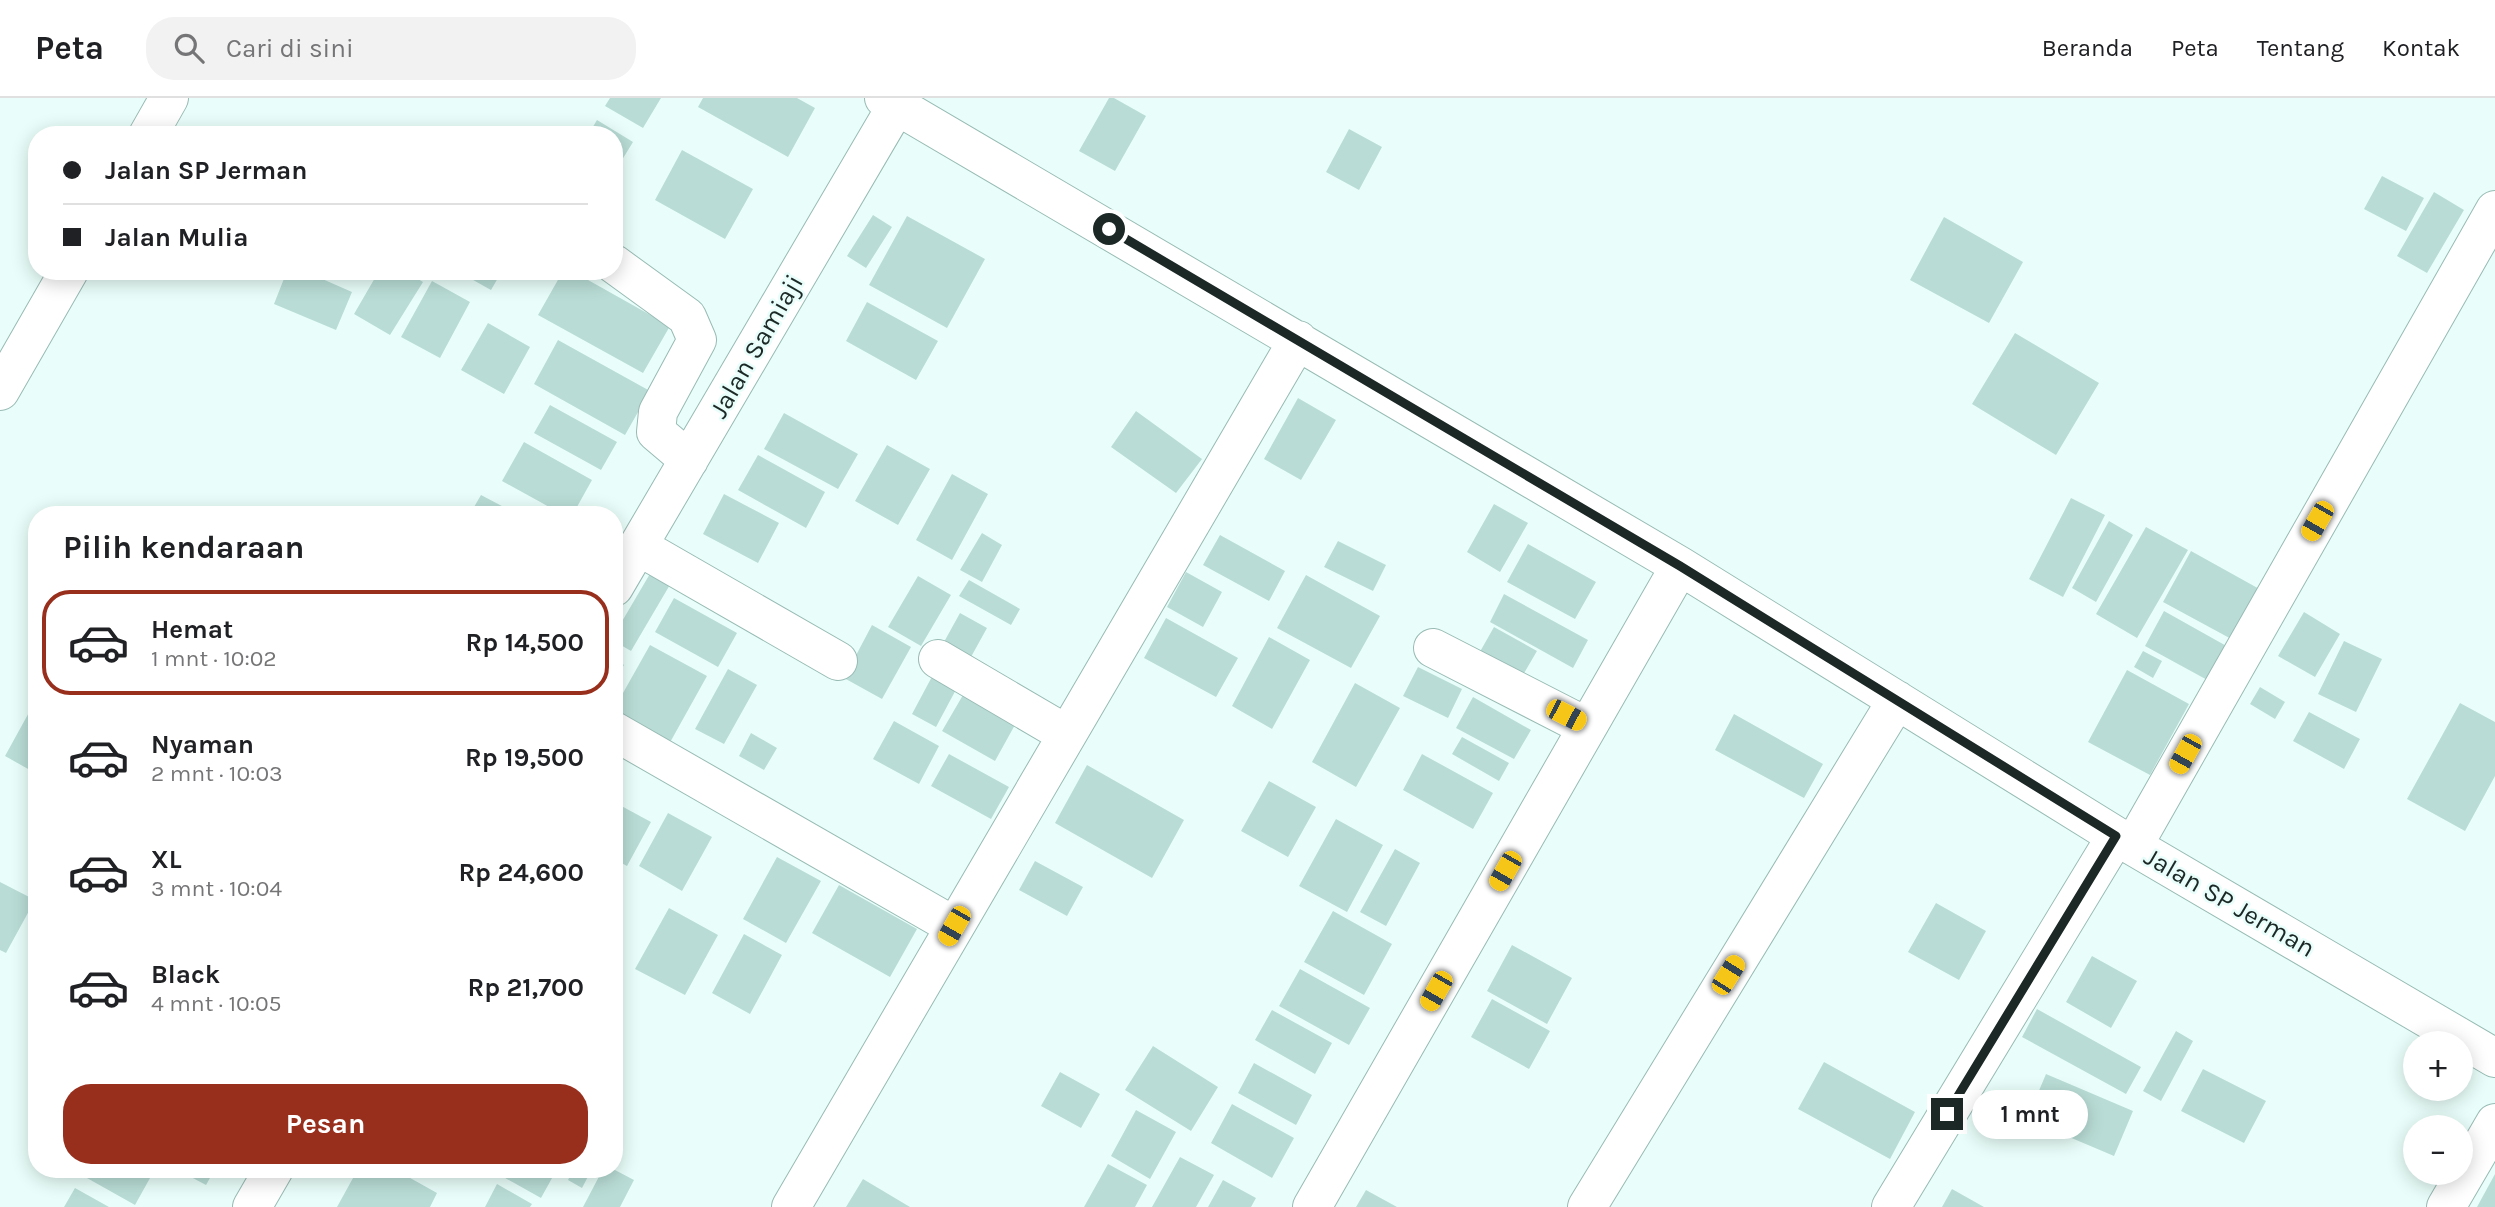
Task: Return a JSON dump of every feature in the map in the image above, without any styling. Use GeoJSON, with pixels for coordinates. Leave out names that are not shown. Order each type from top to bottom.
{"type":"FeatureCollection","features":[{"type":"Feature","properties":{"kind":"street"},"geometry":{"type":"LineString","coordinates":[[153,126],[169,98]]}},
{"type":"Feature","properties":{"kind":"street","name":"Jalan SP Jerman"},"geometry":{"type":"LineString","coordinates":[[891,102],[1680,566],[2125,841],[2495,1058]]}},
{"type":"Feature","properties":{"kind":"street","name":"Jalan Samiaji"},"geometry":{"type":"LineString","coordinates":[[623,572],[891,102]]}},
{"type":"Feature","properties":{"kind":"street"},"geometry":{"type":"LineString","coordinates":[[1891,1207],[2125,841],[2495,210]]}},
{"type":"Feature","properties":{"kind":"street"},"geometry":{"type":"LineString","coordinates":[[623,271],[687,317],[697,340],[658,412],[656,432],[689,460]]}},
{"type":"Feature","properties":{"kind":"street"},"geometry":{"type":"LineString","coordinates":[[0,391],[64,280]]}},
{"type":"Feature","properties":{"kind":"street"},"geometry":{"type":"LineString","coordinates":[[791,1207],[1298,340]]}},
{"type":"Feature","properties":{"kind":"street"},"geometry":{"type":"LineString","coordinates":[[638,547],[838,661]]}},
{"type":"Feature","properties":{"kind":"street"},"geometry":{"type":"LineString","coordinates":[[1312,1207],[1680,566]]}},
{"type":"Feature","properties":{"kind":"street"},"geometry":{"type":"LineString","coordinates":[[1433,648],[1587,727]]}},
{"type":"Feature","properties":{"kind":"street"},"geometry":{"type":"LineString","coordinates":[[939,659],[1066,734]]}},
{"type":"Feature","properties":{"kind":"street"},"geometry":{"type":"LineString","coordinates":[[1587,1207],[1898,700]]}},
{"type":"Feature","properties":{"kind":"street"},"geometry":{"type":"LineString","coordinates":[[623,737],[954,926]]}},
{"type":"Feature","properties":{"kind":"street"},"geometry":{"type":"LineString","coordinates":[[2446,1207],[2495,1123]]}},
{"type":"Feature","properties":{"kind":"street"},"geometry":{"type":"LineString","coordinates":[[252,1207],[269,1178]]}},
{"type":"Feature","properties":{"kind":"building"},"geometry":{"type":"Polygon","coordinates":[[[610,98],[661,98],[643,128],[605,106],[610,98]]]}},
{"type":"Feature","properties":{"kind":"building"},"geometry":{"type":"Polygon","coordinates":[[[703,98],[797,98],[815,108],[788,157],[698,107],[703,98]]]}},
{"type":"Feature","properties":{"kind":"building"},"geometry":{"type":"Polygon","coordinates":[[[1109,98],[1114,98],[1146,116],[1115,171],[1079,151],[1109,98]]]}},
{"type":"Feature","properties":{"kind":"building"},"geometry":{"type":"Polygon","coordinates":[[[597,120],[607,126],[593,126],[597,120]]]}},
{"type":"Feature","properties":{"kind":"building"},"geometry":{"type":"Polygon","coordinates":[[[1349,129],[1382,147],[1359,190],[1326,172],[1349,129]]]}},
{"type":"Feature","properties":{"kind":"building"},"geometry":{"type":"Polygon","coordinates":[[[623,136],[633,142],[623,158],[623,136]]]}},
{"type":"Feature","properties":{"kind":"building"},"geometry":{"type":"Polygon","coordinates":[[[682,150],[753,189],[725,239],[655,200],[682,150]]]}},
{"type":"Feature","properties":{"kind":"building"},"geometry":{"type":"Polygon","coordinates":[[[2382,176],[2424,198],[2406,231],[2364,209],[2382,176]]]}},
{"type":"Feature","properties":{"kind":"building"},"geometry":{"type":"Polygon","coordinates":[[[2434,192],[2464,210],[2427,273],[2397,256],[2434,192]]]}},
{"type":"Feature","properties":{"kind":"building"},"geometry":{"type":"Polygon","coordinates":[[[873,215],[892,227],[866,268],[847,256],[873,215]]]}},
{"type":"Feature","properties":{"kind":"building"},"geometry":{"type":"Polygon","coordinates":[[[907,216],[985,259],[947,328],[869,285],[907,216]]]}},
{"type":"Feature","properties":{"kind":"building"},"geometry":{"type":"Polygon","coordinates":[[[1944,217],[2023,262],[1989,323],[1910,280],[1944,217]]]}},
{"type":"Feature","properties":{"kind":"building"},"geometry":{"type":"Polygon","coordinates":[[[283,280],[325,280],[352,292],[336,330],[274,304],[283,280]]]}},
{"type":"Feature","properties":{"kind":"building"},"geometry":{"type":"Polygon","coordinates":[[[374,280],[423,282],[390,335],[354,314],[374,280]]]}},
{"type":"Feature","properties":{"kind":"building"},"geometry":{"type":"Polygon","coordinates":[[[473,280],[497,280],[491,290],[473,280]]]}},
{"type":"Feature","properties":{"kind":"building"},"geometry":{"type":"Polygon","coordinates":[[[558,280],[588,280],[670,326],[643,373],[538,315],[558,280]]]}},
{"type":"Feature","properties":{"kind":"building"},"geometry":{"type":"Polygon","coordinates":[[[432,281],[470,302],[440,358],[401,337],[432,281]]]}},
{"type":"Feature","properties":{"kind":"building"},"geometry":{"type":"Polygon","coordinates":[[[867,302],[938,341],[916,380],[846,341],[867,302]]]}},
{"type":"Feature","properties":{"kind":"building"},"geometry":{"type":"Polygon","coordinates":[[[488,323],[530,347],[504,394],[461,370],[488,323]]]}},
{"type":"Feature","properties":{"kind":"building"},"geometry":{"type":"Polygon","coordinates":[[[2015,333],[2099,383],[2056,455],[1972,404],[2015,333]]]}},
{"type":"Feature","properties":{"kind":"building"},"geometry":{"type":"Polygon","coordinates":[[[558,340],[650,391],[625,435],[534,384],[558,340]]]}},
{"type":"Feature","properties":{"kind":"building"},"geometry":{"type":"Polygon","coordinates":[[[1298,398],[1336,420],[1301,480],[1264,459],[1298,398]]]}},
{"type":"Feature","properties":{"kind":"building"},"geometry":{"type":"Polygon","coordinates":[[[550,405],[617,442],[601,470],[534,433],[550,405]]]}},
{"type":"Feature","properties":{"kind":"building"},"geometry":{"type":"Polygon","coordinates":[[[1136,411],[1202,459],[1176,493],[1111,447],[1136,411]]]}},
{"type":"Feature","properties":{"kind":"building"},"geometry":{"type":"Polygon","coordinates":[[[784,413],[858,454],[838,489],[764,449],[784,413]]]}},
{"type":"Feature","properties":{"kind":"building"},"geometry":{"type":"Polygon","coordinates":[[[524,442],[592,480],[577,506],[547,506],[502,481],[524,442]]]}},
{"type":"Feature","properties":{"kind":"building"},"geometry":{"type":"Polygon","coordinates":[[[887,445],[930,469],[898,525],[855,501],[887,445]]]}},
{"type":"Feature","properties":{"kind":"building"},"geometry":{"type":"Polygon","coordinates":[[[758,455],[825,492],[806,528],[738,490],[758,455]]]}},
{"type":"Feature","properties":{"kind":"building"},"geometry":{"type":"Polygon","coordinates":[[[952,474],[988,494],[952,560],[916,540],[952,474]]]}},
{"type":"Feature","properties":{"kind":"building"},"geometry":{"type":"Polygon","coordinates":[[[724,494],[779,523],[758,563],[703,534],[724,494]]]}},
{"type":"Feature","properties":{"kind":"building"},"geometry":{"type":"Polygon","coordinates":[[[481,495],[502,506],[475,506],[481,495]]]}},
{"type":"Feature","properties":{"kind":"building"},"geometry":{"type":"Polygon","coordinates":[[[2071,498],[2105,515],[2063,597],[2029,579],[2071,498]]]}},
{"type":"Feature","properties":{"kind":"building"},"geometry":{"type":"Polygon","coordinates":[[[1494,504],[1528,523],[1500,572],[1467,552],[1494,504]]]}},
{"type":"Feature","properties":{"kind":"building"},"geometry":{"type":"Polygon","coordinates":[[[2109,521],[2133,535],[2096,602],[2072,588],[2109,521]]]}},
{"type":"Feature","properties":{"kind":"building"},"geometry":{"type":"Polygon","coordinates":[[[2146,527],[2188,550],[2137,638],[2096,614],[2146,527]]]}},
{"type":"Feature","properties":{"kind":"building"},"geometry":{"type":"Polygon","coordinates":[[[982,533],[1002,545],[982,582],[960,570],[982,533]]]}},
{"type":"Feature","properties":{"kind":"building"},"geometry":{"type":"Polygon","coordinates":[[[1220,535],[1285,571],[1269,601],[1203,565],[1220,535]]]}},
{"type":"Feature","properties":{"kind":"building"},"geometry":{"type":"Polygon","coordinates":[[[1338,541],[1386,565],[1373,591],[1324,567],[1338,541]]]}},
{"type":"Feature","properties":{"kind":"building"},"geometry":{"type":"Polygon","coordinates":[[[1528,544],[1596,582],[1575,619],[1507,582],[1528,544]]]}},
{"type":"Feature","properties":{"kind":"building"},"geometry":{"type":"Polygon","coordinates":[[[2191,551],[2263,591],[2235,641],[2163,602],[2191,551]]]}},
{"type":"Feature","properties":{"kind":"building"},"geometry":{"type":"Polygon","coordinates":[[[651,572],[671,583],[631,651],[623,646],[623,620],[651,572]]]}},
{"type":"Feature","properties":{"kind":"building"},"geometry":{"type":"Polygon","coordinates":[[[1186,572],[1222,592],[1203,627],[1167,607],[1186,572]]]}},
{"type":"Feature","properties":{"kind":"building"},"geometry":{"type":"Polygon","coordinates":[[[1306,575],[1380,616],[1351,668],[1277,628],[1306,575]]]}},
{"type":"Feature","properties":{"kind":"building"},"geometry":{"type":"Polygon","coordinates":[[[918,576],[951,595],[921,646],[888,627],[918,576]]]}},
{"type":"Feature","properties":{"kind":"building"},"geometry":{"type":"Polygon","coordinates":[[[969,580],[1020,609],[1011,625],[959,596],[969,580]]]}},
{"type":"Feature","properties":{"kind":"building"},"geometry":{"type":"Polygon","coordinates":[[[1504,594],[1588,640],[1573,668],[1490,622],[1504,594]]]}},
{"type":"Feature","properties":{"kind":"building"},"geometry":{"type":"Polygon","coordinates":[[[674,598],[737,633],[718,667],[655,632],[674,598]]]}},
{"type":"Feature","properties":{"kind":"building"},"geometry":{"type":"Polygon","coordinates":[[[2164,611],[2230,648],[2211,682],[2145,646],[2164,611]]]}},
{"type":"Feature","properties":{"kind":"building"},"geometry":{"type":"Polygon","coordinates":[[[2304,612],[2340,634],[2315,677],[2278,656],[2304,612]]]}},
{"type":"Feature","properties":{"kind":"building"},"geometry":{"type":"Polygon","coordinates":[[[960,613],[987,628],[966,666],[939,651],[960,613]]]}},
{"type":"Feature","properties":{"kind":"building"},"geometry":{"type":"Polygon","coordinates":[[[1166,618],[1238,658],[1216,697],[1144,658],[1166,618]]]}},
{"type":"Feature","properties":{"kind":"building"},"geometry":{"type":"Polygon","coordinates":[[[872,625],[911,647],[882,699],[844,678],[872,625]]]}},
{"type":"Feature","properties":{"kind":"building"},"geometry":{"type":"Polygon","coordinates":[[[1494,627],[1537,651],[1516,687],[1473,664],[1494,627]]]}},
{"type":"Feature","properties":{"kind":"building"},"geometry":{"type":"Polygon","coordinates":[[[1269,637],[1310,660],[1272,729],[1232,706],[1269,637]]]}},
{"type":"Feature","properties":{"kind":"building"},"geometry":{"type":"Polygon","coordinates":[[[2344,641],[2382,659],[2356,712],[2318,694],[2344,641]]]}},
{"type":"Feature","properties":{"kind":"building"},"geometry":{"type":"Polygon","coordinates":[[[650,645],[707,676],[668,746],[623,721],[623,693],[650,645]]]}},
{"type":"Feature","properties":{"kind":"building"},"geometry":{"type":"Polygon","coordinates":[[[2143,651],[2162,661],[2153,678],[2134,667],[2143,651]]]}},
{"type":"Feature","properties":{"kind":"building"},"geometry":{"type":"Polygon","coordinates":[[[1418,667],[1462,689],[1448,718],[1403,696],[1418,667]]]}},
{"type":"Feature","properties":{"kind":"building"},"geometry":{"type":"Polygon","coordinates":[[[728,669],[757,685],[724,744],[695,729],[728,669]]]}},
{"type":"Feature","properties":{"kind":"building"},"geometry":{"type":"Polygon","coordinates":[[[2127,670],[2189,704],[2150,775],[2088,742],[2127,670]]]}},
{"type":"Feature","properties":{"kind":"building"},"geometry":{"type":"Polygon","coordinates":[[[935,671],[959,684],[936,727],[912,714],[935,671]]]}},
{"type":"Feature","properties":{"kind":"building"},"geometry":{"type":"Polygon","coordinates":[[[1355,683],[1400,708],[1356,787],[1312,762],[1355,683]]]}},
{"type":"Feature","properties":{"kind":"building"},"geometry":{"type":"Polygon","coordinates":[[[2260,687],[2285,702],[2275,719],[2250,704],[2260,687]]]}},
{"type":"Feature","properties":{"kind":"building"},"geometry":{"type":"Polygon","coordinates":[[[963,695],[1016,723],[995,761],[942,731],[963,695]]]}},
{"type":"Feature","properties":{"kind":"building"},"geometry":{"type":"Polygon","coordinates":[[[1473,697],[1531,730],[1514,759],[1456,728],[1473,697]]]}},
{"type":"Feature","properties":{"kind":"building"},"geometry":{"type":"Polygon","coordinates":[[[2460,703],[2495,722],[2495,776],[2465,831],[2407,799],[2460,703]]]}},
{"type":"Feature","properties":{"kind":"building"},"geometry":{"type":"Polygon","coordinates":[[[2309,712],[2360,739],[2344,769],[2293,741],[2309,712]]]}},
{"type":"Feature","properties":{"kind":"building"},"geometry":{"type":"Polygon","coordinates":[[[28,714],[28,769],[5,756],[28,714]]]}},
{"type":"Feature","properties":{"kind":"building"},"geometry":{"type":"Polygon","coordinates":[[[1734,714],[1823,764],[1804,798],[1715,750],[1734,714]]]}},
{"type":"Feature","properties":{"kind":"building"},"geometry":{"type":"Polygon","coordinates":[[[894,721],[939,746],[919,784],[873,759],[894,721]]]}},
{"type":"Feature","properties":{"kind":"building"},"geometry":{"type":"Polygon","coordinates":[[[751,733],[777,748],[764,770],[739,756],[751,733]]]}},
{"type":"Feature","properties":{"kind":"building"},"geometry":{"type":"Polygon","coordinates":[[[1462,737],[1509,763],[1499,781],[1452,754],[1462,737]]]}},
{"type":"Feature","properties":{"kind":"building"},"geometry":{"type":"Polygon","coordinates":[[[949,754],[1009,787],[991,819],[931,786],[949,754]]]}},
{"type":"Feature","properties":{"kind":"building"},"geometry":{"type":"Polygon","coordinates":[[[1422,754],[1493,793],[1473,829],[1403,790],[1422,754]]]}},
{"type":"Feature","properties":{"kind":"building"},"geometry":{"type":"Polygon","coordinates":[[[1087,765],[1184,820],[1152,878],[1055,823],[1087,765]]]}},
{"type":"Feature","properties":{"kind":"building"},"geometry":{"type":"Polygon","coordinates":[[[1269,781],[1316,807],[1288,857],[1241,831],[1269,781]]]}},
{"type":"Feature","properties":{"kind":"building"},"geometry":{"type":"Polygon","coordinates":[[[623,807],[651,822],[627,866],[623,864],[623,807]]]}},
{"type":"Feature","properties":{"kind":"building"},"geometry":{"type":"Polygon","coordinates":[[[668,813],[712,837],[682,891],[639,866],[668,813]]]}},
{"type":"Feature","properties":{"kind":"building"},"geometry":{"type":"Polygon","coordinates":[[[1336,819],[1383,845],[1347,912],[1299,886],[1336,819]]]}},
{"type":"Feature","properties":{"kind":"building"},"geometry":{"type":"Polygon","coordinates":[[[1395,849],[1420,863],[1386,926],[1360,912],[1395,849]]]}},
{"type":"Feature","properties":{"kind":"building"},"geometry":{"type":"Polygon","coordinates":[[[777,857],[821,881],[786,943],[743,919],[777,857]]]}},
{"type":"Feature","properties":{"kind":"building"},"geometry":{"type":"Polygon","coordinates":[[[1035,861],[1083,887],[1067,916],[1019,890],[1035,861]]]}},
{"type":"Feature","properties":{"kind":"building"},"geometry":{"type":"Polygon","coordinates":[[[0,882],[28,896],[28,913],[6,953],[0,950],[0,882]]]}},
{"type":"Feature","properties":{"kind":"building"},"geometry":{"type":"Polygon","coordinates":[[[839,885],[917,929],[890,977],[812,933],[839,885]]]}},
{"type":"Feature","properties":{"kind":"building"},"geometry":{"type":"Polygon","coordinates":[[[1936,903],[1986,931],[1959,980],[1908,952],[1936,903]]]}},
{"type":"Feature","properties":{"kind":"building"},"geometry":{"type":"Polygon","coordinates":[[[669,908],[718,935],[685,995],[635,969],[669,908]]]}},
{"type":"Feature","properties":{"kind":"building"},"geometry":{"type":"Polygon","coordinates":[[[1333,911],[1392,944],[1364,995],[1304,962],[1333,911]]]}},
{"type":"Feature","properties":{"kind":"building"},"geometry":{"type":"Polygon","coordinates":[[[744,934],[782,955],[750,1014],[712,993],[744,934]]]}},
{"type":"Feature","properties":{"kind":"building"},"geometry":{"type":"Polygon","coordinates":[[[1512,945],[1572,978],[1547,1024],[1487,991],[1512,945]]]}},
{"type":"Feature","properties":{"kind":"building"},"geometry":{"type":"Polygon","coordinates":[[[2092,956],[2137,981],[2111,1028],[2066,1002],[2092,956]]]}},
{"type":"Feature","properties":{"kind":"building"},"geometry":{"type":"Polygon","coordinates":[[[1300,969],[1370,1008],[1349,1045],[1279,1006],[1300,969]]]}},
{"type":"Feature","properties":{"kind":"building"},"geometry":{"type":"Polygon","coordinates":[[[1492,999],[1550,1031],[1529,1069],[1471,1037],[1492,999]]]}},
{"type":"Feature","properties":{"kind":"building"},"geometry":{"type":"Polygon","coordinates":[[[2037,1009],[2141,1067],[2126,1094],[2022,1037],[2037,1009]]]}},
{"type":"Feature","properties":{"kind":"building"},"geometry":{"type":"Polygon","coordinates":[[[1272,1010],[1332,1043],[1315,1074],[1255,1040],[1272,1010]]]}},
{"type":"Feature","properties":{"kind":"building"},"geometry":{"type":"Polygon","coordinates":[[[2176,1031],[2193,1041],[2161,1101],[2143,1091],[2176,1031]]]}},
{"type":"Feature","properties":{"kind":"building"},"geometry":{"type":"Polygon","coordinates":[[[1153,1046],[1218,1087],[1191,1131],[1125,1090],[1153,1046]]]}},
{"type":"Feature","properties":{"kind":"building"},"geometry":{"type":"Polygon","coordinates":[[[1824,1062],[1915,1112],[1890,1159],[1798,1109],[1824,1062]]]}},
{"type":"Feature","properties":{"kind":"building"},"geometry":{"type":"Polygon","coordinates":[[[1254,1063],[1312,1095],[1296,1125],[1238,1093],[1254,1063]]]}},
{"type":"Feature","properties":{"kind":"building"},"geometry":{"type":"Polygon","coordinates":[[[2203,1069],[2266,1101],[2244,1143],[2181,1111],[2203,1069]]]}},
{"type":"Feature","properties":{"kind":"building"},"geometry":{"type":"Polygon","coordinates":[[[1060,1072],[1100,1094],[1081,1128],[1041,1106],[1060,1072]]]}},
{"type":"Feature","properties":{"kind":"building"},"geometry":{"type":"Polygon","coordinates":[[[2046,1074],[2133,1111],[2114,1156],[2027,1119],[2046,1074]]]}},
{"type":"Feature","properties":{"kind":"building"},"geometry":{"type":"Polygon","coordinates":[[[1232,1104],[1294,1138],[1272,1178],[1211,1143],[1232,1104]]]}},
{"type":"Feature","properties":{"kind":"building"},"geometry":{"type":"Polygon","coordinates":[[[1136,1110],[1176,1132],[1150,1179],[1111,1156],[1136,1110]]]}},
{"type":"Feature","properties":{"kind":"building"},"geometry":{"type":"Polygon","coordinates":[[[1180,1157],[1214,1175],[1196,1207],[1152,1207],[1180,1157]]]}},
{"type":"Feature","properties":{"kind":"building"},"geometry":{"type":"Polygon","coordinates":[[[1108,1164],[1147,1185],[1135,1207],[1084,1207],[1108,1164]]]}},
{"type":"Feature","properties":{"kind":"building"},"geometry":{"type":"Polygon","coordinates":[[[623,1174],[634,1180],[620,1207],[583,1207],[598,1178],[623,1178],[623,1174]]]}},
{"type":"Feature","properties":{"kind":"building"},"geometry":{"type":"Polygon","coordinates":[[[2495,1174],[2495,1207],[2477,1207],[2495,1174]]]}},
{"type":"Feature","properties":{"kind":"building"},"geometry":{"type":"Polygon","coordinates":[[[87,1178],[150,1178],[135,1205],[87,1178]]]}},
{"type":"Feature","properties":{"kind":"building"},"geometry":{"type":"Polygon","coordinates":[[[193,1178],[210,1178],[206,1185],[193,1178]]]}},
{"type":"Feature","properties":{"kind":"building"},"geometry":{"type":"Polygon","coordinates":[[[353,1178],[410,1178],[437,1193],[430,1207],[337,1207],[353,1178]]]}},
{"type":"Feature","properties":{"kind":"building"},"geometry":{"type":"Polygon","coordinates":[[[505,1178],[552,1178],[541,1198],[505,1178]]]}},
{"type":"Feature","properties":{"kind":"building"},"geometry":{"type":"Polygon","coordinates":[[[569,1178],[587,1178],[582,1188],[568,1180],[569,1178]]]}},
{"type":"Feature","properties":{"kind":"building"},"geometry":{"type":"Polygon","coordinates":[[[863,1179],[910,1207],[846,1207],[863,1179]]]}},
{"type":"Feature","properties":{"kind":"building"},"geometry":{"type":"Polygon","coordinates":[[[1223,1180],[1256,1198],[1251,1207],[1208,1207],[1223,1180]]]}},
{"type":"Feature","properties":{"kind":"building"},"geometry":{"type":"Polygon","coordinates":[[[497,1184],[532,1204],[530,1207],[485,1207],[497,1184]]]}},
{"type":"Feature","properties":{"kind":"building"},"geometry":{"type":"Polygon","coordinates":[[[75,1188],[109,1207],[64,1207],[75,1188]]]}},
{"type":"Feature","properties":{"kind":"building"},"geometry":{"type":"Polygon","coordinates":[[[1952,1189],[1984,1207],[1942,1207],[1952,1189]]]}},
{"type":"Feature","properties":{"kind":"building"},"geometry":{"type":"Polygon","coordinates":[[[1366,1190],[1397,1207],[1356,1207],[1366,1190]]]}},
{"type":"Feature","properties":{"kind":"route"},"geometry":{"type":"LineString","coordinates":[[1109,229],[1680,566],[2116,836],[1947,1114]]}}]}
